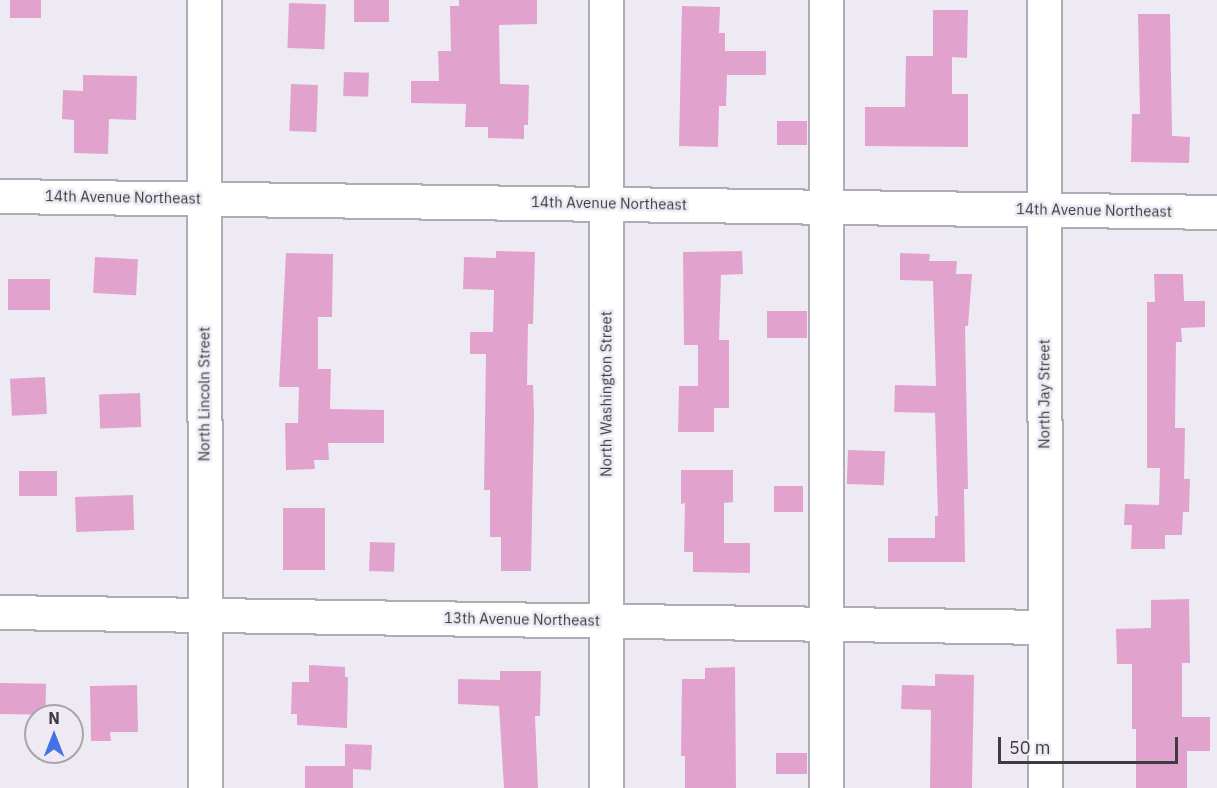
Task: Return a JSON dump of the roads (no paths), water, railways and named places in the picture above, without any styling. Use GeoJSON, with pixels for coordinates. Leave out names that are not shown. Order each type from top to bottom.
{"type":"FeatureCollection","features":[{"type":"Feature","properties":{"kind":"street","name":"North Lincoln Street"},"geometry":{"type":"LineString","coordinates":[[204,0],[205,788]]}},
{"type":"Feature","properties":{"kind":"street","name":"North Washington Street"},"geometry":{"type":"LineString","coordinates":[[606,0],[606,788]]}},
{"type":"Feature","properties":{"kind":"street"},"geometry":{"type":"LineString","coordinates":[[826,0],[826,788]]}},
{"type":"Feature","properties":{"kind":"street","name":"North Jay Street"},"geometry":{"type":"LineString","coordinates":[[1044,0],[1045,788]]}},
{"type":"Feature","properties":{"kind":"street","name":"14th Avenue Northeast"},"geometry":{"type":"LineString","coordinates":[[0,196],[605,202],[1217,212]]}},
{"type":"Feature","properties":{"kind":"street","name":"13th Avenue Northeast"},"geometry":{"type":"LineString","coordinates":[[0,612],[205,613],[1044,627]]}}]}
